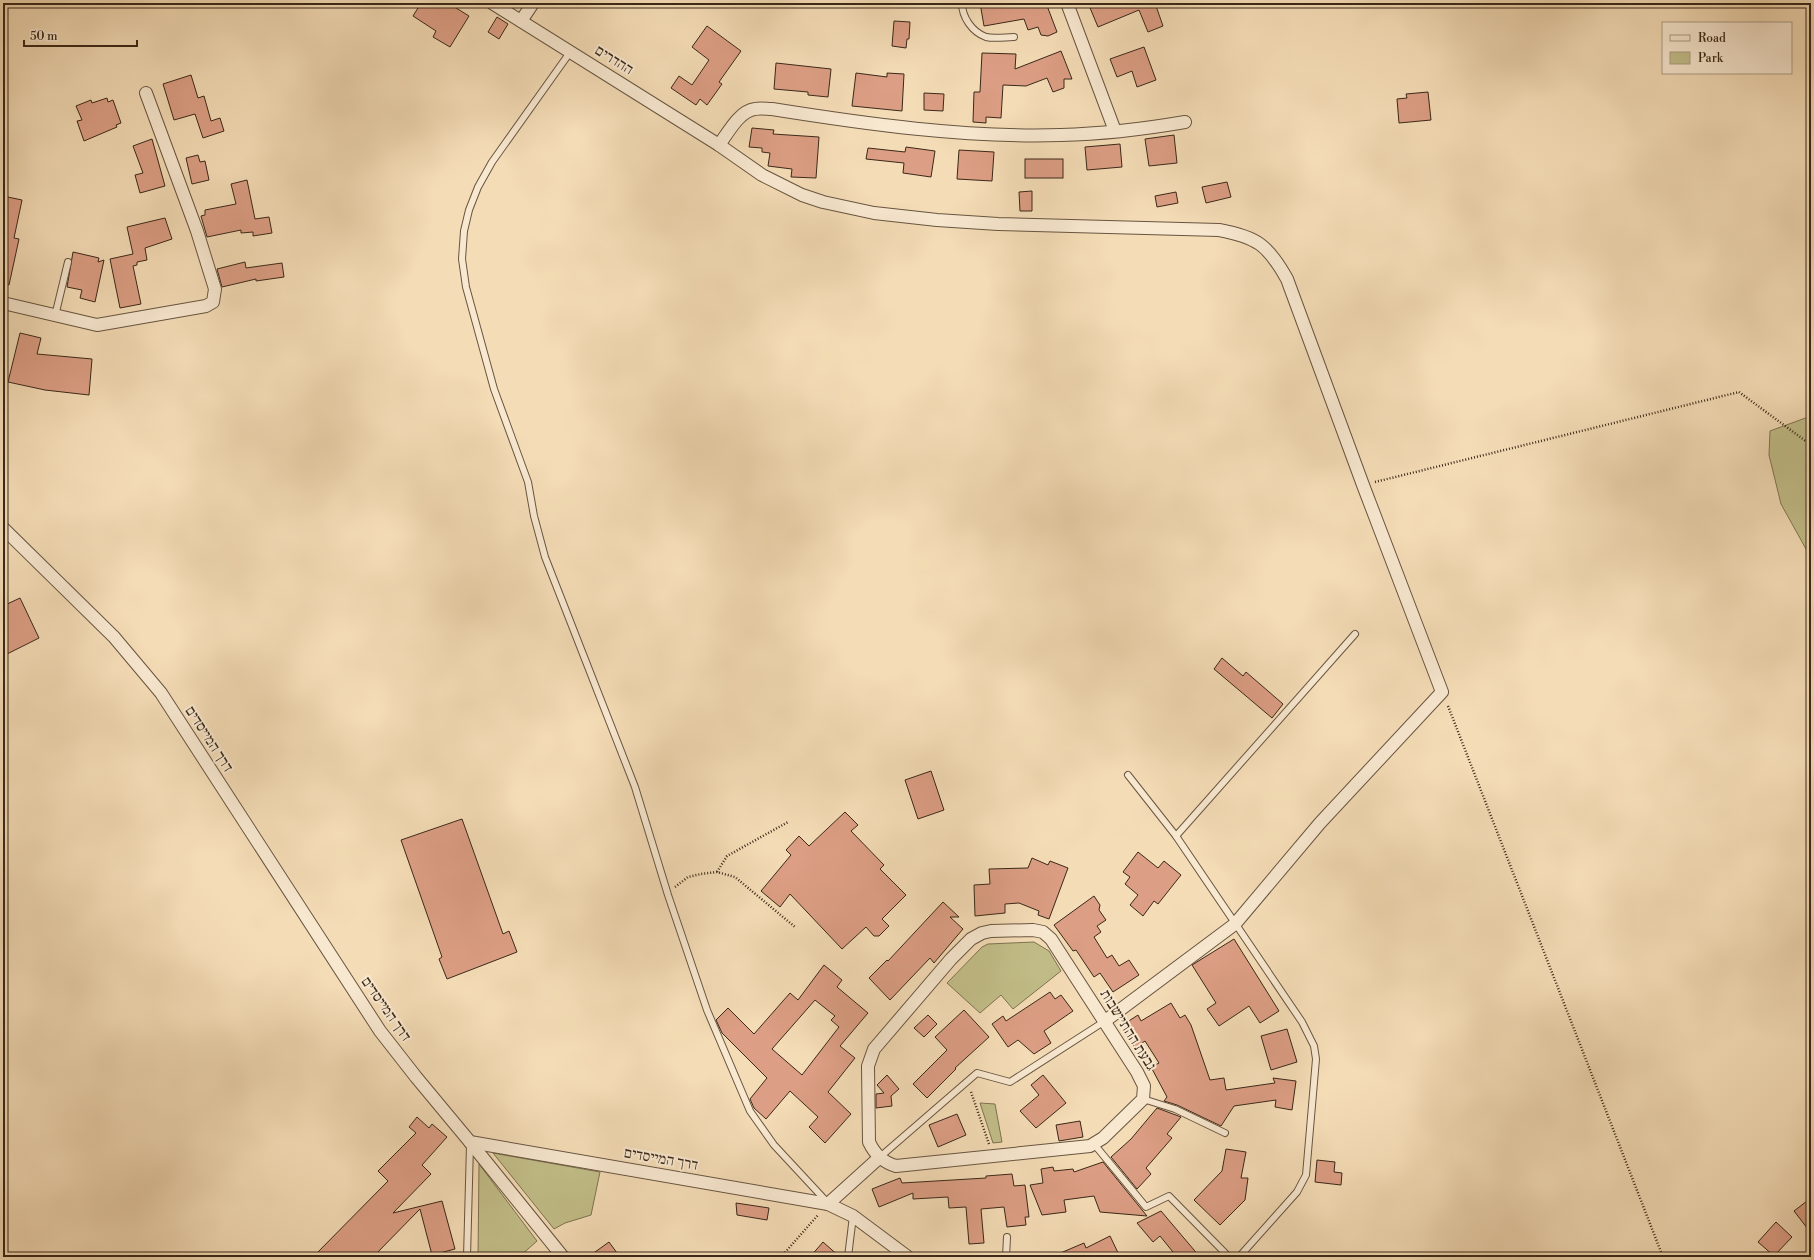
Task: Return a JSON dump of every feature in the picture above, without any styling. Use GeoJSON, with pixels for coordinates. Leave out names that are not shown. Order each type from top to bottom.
{"type":"FeatureCollection","features":[{"type":"Feature","properties":{"kind":"street","name":"ההדרים"},"geometry":{"type":"LineString","coordinates":[[492,3],[571,51],[719,145],[762,175],[802,195],[823,202],[874,213],[937,220],[998,224],[1219,230],[1236,233],[1265,246],[1276,258],[1287,279],[1442,692]]}},
{"type":"Feature","properties":{"kind":"street"},"geometry":{"type":"LineString","coordinates":[[521,20],[533,3]]}},
{"type":"Feature","properties":{"kind":"street"},"geometry":{"type":"LineString","coordinates":[[1067,3],[1115,131]]}},
{"type":"Feature","properties":{"kind":"street"},"geometry":{"type":"LineString","coordinates":[[3,303],[96,325],[109,324],[206,306],[213,302],[215,289],[199,239],[146,93]]}},
{"type":"Feature","properties":{"kind":"street"},"geometry":{"type":"LineString","coordinates":[[719,145],[738,119],[746,112],[755,109],[772,109],[853,121],[952,131],[1062,136],[1143,129],[1185,122]]}},
{"type":"Feature","properties":{"kind":"street","name":"דרך המייסדים"},"geometry":{"type":"LineString","coordinates":[[3,528],[114,638],[161,694],[380,1031],[470,1142],[828,1204],[853,1216],[908,1257]]}},
{"type":"Feature","properties":{"kind":"street"},"geometry":{"type":"LineString","coordinates":[[1105,1021],[1235,924],[1320,823],[1442,692]]}},
{"type":"Feature","properties":{"kind":"street","name":"גבעת ההתיישבות"},"geometry":{"type":"LineString","coordinates":[[1033,930],[1043,932],[1051,939],[1105,1021],[1137,1072],[1144,1086],[1143,1100],[1103,1138],[1094,1144],[1078,1148],[896,1166],[885,1163],[869,1142],[868,1066],[874,1048],[951,958],[971,939],[982,933],[992,931],[1033,930]]}},
{"type":"Feature","properties":{"kind":"street"},"geometry":{"type":"LineString","coordinates":[[470,1142],[563,1257]]}},
{"type":"Feature","properties":{"kind":"street"},"geometry":{"type":"LineString","coordinates":[[828,1204],[880,1157]]}},
{"type":"Feature","properties":{"kind":"lane"},"geometry":{"type":"LineString","coordinates":[[962,3],[965,18],[974,29],[987,37],[1014,37]]}},
{"type":"Feature","properties":{"kind":"lane"},"geometry":{"type":"LineString","coordinates":[[571,51],[492,162],[478,187],[464,231],[462,259],[466,287],[503,419],[524,470],[545,557],[635,786],[668,895],[707,1010],[750,1111],[774,1145],[828,1204]]}},
{"type":"Feature","properties":{"kind":"lane"},"geometry":{"type":"LineString","coordinates":[[55,316],[68,262]]}},
{"type":"Feature","properties":{"kind":"lane"},"geometry":{"type":"LineString","coordinates":[[1176,836],[1355,634]]}},
{"type":"Feature","properties":{"kind":"lane"},"geometry":{"type":"LineString","coordinates":[[1128,775],[1176,836],[1310,1035],[1314,1046],[1316,1059],[1306,1175],[1297,1192],[1239,1257]]}},
{"type":"Feature","properties":{"kind":"lane"},"geometry":{"type":"LineString","coordinates":[[880,1157],[978,1074],[1010,1082],[1105,1021]]}},
{"type":"Feature","properties":{"kind":"lane"},"geometry":{"type":"LineString","coordinates":[[1143,1100],[1175,1110],[1225,1133]]}},
{"type":"Feature","properties":{"kind":"lane"},"geometry":{"type":"LineString","coordinates":[[467,1257],[470,1142]]}},
{"type":"Feature","properties":{"kind":"lane"},"geometry":{"type":"LineString","coordinates":[[1094,1144],[1146,1207],[1169,1196],[1229,1257]]}},
{"type":"Feature","properties":{"kind":"lane"},"geometry":{"type":"LineString","coordinates":[[848,1257],[853,1216]]}},
{"type":"Feature","properties":{"kind":"lane"},"geometry":{"type":"LineString","coordinates":[[1006,1257],[1007,1237]]}},
{"type":"Feature","properties":{"kind":"path"},"geometry":{"type":"LineString","coordinates":[[1363,484],[1739,392],[1811,445]]}},
{"type":"Feature","properties":{"kind":"path"},"geometry":{"type":"LineString","coordinates":[[1442,692],[1663,1257]]}},
{"type":"Feature","properties":{"kind":"path"},"geometry":{"type":"LineString","coordinates":[[717,872],[727,856],[788,822]]}},
{"type":"Feature","properties":{"kind":"path"},"geometry":{"type":"LineString","coordinates":[[668,895],[674,887],[688,877],[717,872],[735,877],[795,927]]}},
{"type":"Feature","properties":{"kind":"path"},"geometry":{"type":"LineString","coordinates":[[968,1082],[994,1156]]}},
{"type":"Feature","properties":{"kind":"path"},"geometry":{"type":"LineString","coordinates":[[781,1257],[828,1204]]}},
{"type":"Feature","properties":{"kind":"green space"},"geometry":{"type":"Polygon","coordinates":[[[1811,416],[1811,558],[1781,504],[1769,455],[1770,431],[1811,416]]]}},
{"type":"Feature","properties":{"kind":"green space"},"geometry":{"type":"Polygon","coordinates":[[[1034,942],[1049,951],[1061,971],[1013,1009],[1001,995],[980,1013],[947,983],[982,947],[988,944],[1034,942]]]}},
{"type":"Feature","properties":{"kind":"green space"},"geometry":{"type":"Polygon","coordinates":[[[980,1103],[995,1104],[1002,1142],[993,1143],[980,1103]]]}},
{"type":"Feature","properties":{"kind":"green space"},"geometry":{"type":"Polygon","coordinates":[[[493,1153],[600,1172],[591,1215],[565,1223],[554,1229],[493,1153]]]}},
{"type":"Feature","properties":{"kind":"green space"},"geometry":{"type":"Polygon","coordinates":[[[479,1164],[537,1241],[519,1257],[478,1257],[479,1164]]]}},
{"type":"Feature","properties":{"kind":"building"},"geometry":{"type":"Polygon","coordinates":[[[421,3],[448,3],[469,16],[450,47],[433,37],[436,31],[413,16],[421,3]]]}},
{"type":"Feature","properties":{"kind":"building"},"geometry":{"type":"Polygon","coordinates":[[[980,3],[1046,3],[1057,32],[1048,36],[1041,35],[1038,27],[1028,30],[1024,19],[984,26],[980,3]]]}},
{"type":"Feature","properties":{"kind":"building"},"geometry":{"type":"Polygon","coordinates":[[[1088,3],[1155,3],[1163,26],[1148,32],[1139,10],[1098,27],[1088,3]]]}},
{"type":"Feature","properties":{"kind":"building"},"geometry":{"type":"Polygon","coordinates":[[[497,17],[508,24],[499,39],[488,32],[497,17]]]}},
{"type":"Feature","properties":{"kind":"building"},"geometry":{"type":"Polygon","coordinates":[[[894,21],[910,22],[909,39],[907,39],[906,48],[892,46],[894,21]]]}},
{"type":"Feature","properties":{"kind":"building"},"geometry":{"type":"Polygon","coordinates":[[[707,26],[741,51],[719,82],[722,84],[707,105],[700,99],[696,105],[671,88],[679,76],[692,85],[709,60],[692,47],[707,26]]]}},
{"type":"Feature","properties":{"kind":"building"},"geometry":{"type":"Polygon","coordinates":[[[1144,47],[1156,80],[1137,87],[1132,71],[1117,77],[1110,59],[1144,47]]]}},
{"type":"Feature","properties":{"kind":"building"},"geometry":{"type":"Polygon","coordinates":[[[1061,51],[1072,79],[1064,79],[1064,88],[1053,92],[1047,78],[1026,86],[1003,85],[1001,118],[986,117],[986,123],[973,122],[974,92],[980,92],[982,53],[1016,54],[1015,69],[1061,51]]]}},
{"type":"Feature","properties":{"kind":"building"},"geometry":{"type":"Polygon","coordinates":[[[776,63],[831,69],[828,97],[808,95],[808,92],[774,89],[776,63]]]}},
{"type":"Feature","properties":{"kind":"building"},"geometry":{"type":"Polygon","coordinates":[[[856,73],[887,77],[887,73],[904,74],[902,111],[852,106],[856,73]]]}},
{"type":"Feature","properties":{"kind":"building"},"geometry":{"type":"Polygon","coordinates":[[[191,75],[198,98],[204,96],[211,121],[220,118],[224,131],[203,138],[195,114],[174,120],[163,84],[191,75]]]}},
{"type":"Feature","properties":{"kind":"building"},"geometry":{"type":"Polygon","coordinates":[[[1428,92],[1431,120],[1399,123],[1397,99],[1407,98],[1406,94],[1428,92]]]}},
{"type":"Feature","properties":{"kind":"building"},"geometry":{"type":"Polygon","coordinates":[[[924,93],[944,94],[943,111],[924,110],[924,93]]]}},
{"type":"Feature","properties":{"kind":"building"},"geometry":{"type":"Polygon","coordinates":[[[107,98],[108,102],[113,100],[121,123],[116,125],[117,127],[84,141],[77,121],[82,120],[76,106],[91,100],[92,103],[107,98]]]}},
{"type":"Feature","properties":{"kind":"building"},"geometry":{"type":"Polygon","coordinates":[[[752,128],[774,130],[773,134],[819,137],[816,178],[791,177],[792,169],[768,166],[770,153],[762,152],[762,148],[749,147],[752,128]]]}},
{"type":"Feature","properties":{"kind":"building"},"geometry":{"type":"Polygon","coordinates":[[[1174,135],[1177,163],[1149,166],[1145,139],[1174,135]]]}},
{"type":"Feature","properties":{"kind":"building"},"geometry":{"type":"Polygon","coordinates":[[[152,139],[165,186],[140,193],[135,175],[143,173],[133,146],[152,139]]]}},
{"type":"Feature","properties":{"kind":"building"},"geometry":{"type":"Polygon","coordinates":[[[1120,144],[1122,167],[1087,170],[1085,147],[1120,144]]]}},
{"type":"Feature","properties":{"kind":"building"},"geometry":{"type":"Polygon","coordinates":[[[906,147],[935,151],[931,177],[903,173],[904,163],[866,159],[868,148],[905,152],[906,147]]]}},
{"type":"Feature","properties":{"kind":"building"},"geometry":{"type":"Polygon","coordinates":[[[959,150],[994,152],[992,181],[957,179],[959,150]]]}},
{"type":"Feature","properties":{"kind":"building"},"geometry":{"type":"Polygon","coordinates":[[[198,155],[200,162],[205,161],[209,180],[192,184],[186,158],[198,155]]]}},
{"type":"Feature","properties":{"kind":"building"},"geometry":{"type":"Polygon","coordinates":[[[1025,159],[1063,159],[1063,178],[1025,178],[1025,159]]]}},
{"type":"Feature","properties":{"kind":"building"},"geometry":{"type":"Polygon","coordinates":[[[247,180],[255,219],[269,217],[272,233],[253,236],[253,232],[241,233],[241,230],[207,237],[201,216],[205,215],[205,210],[236,204],[231,184],[247,180]]]}},
{"type":"Feature","properties":{"kind":"building"},"geometry":{"type":"Polygon","coordinates":[[[1227,182],[1231,197],[1206,203],[1202,187],[1227,182]]]}},
{"type":"Feature","properties":{"kind":"building"},"geometry":{"type":"Polygon","coordinates":[[[1032,191],[1032,211],[1020,211],[1019,192],[1032,191]]]}},
{"type":"Feature","properties":{"kind":"building"},"geometry":{"type":"Polygon","coordinates":[[[1176,192],[1178,203],[1157,207],[1155,196],[1176,192]]]}},
{"type":"Feature","properties":{"kind":"building"},"geometry":{"type":"Polygon","coordinates":[[[3,196],[22,200],[14,238],[19,239],[9,285],[3,284],[3,196]]]}},
{"type":"Feature","properties":{"kind":"building"},"geometry":{"type":"Polygon","coordinates":[[[165,218],[172,239],[145,248],[147,260],[137,262],[137,265],[133,266],[141,304],[120,308],[110,259],[133,254],[127,227],[165,218]]]}},
{"type":"Feature","properties":{"kind":"building"},"geometry":{"type":"Polygon","coordinates":[[[73,252],[99,258],[98,262],[104,260],[95,302],[80,298],[82,290],[67,287],[73,252]]]}},
{"type":"Feature","properties":{"kind":"building"},"geometry":{"type":"Polygon","coordinates":[[[245,262],[246,268],[282,263],[284,277],[256,281],[256,279],[222,287],[217,269],[245,262]]]}},
{"type":"Feature","properties":{"kind":"building"},"geometry":{"type":"Polygon","coordinates":[[[20,333],[41,338],[37,354],[92,359],[89,395],[45,390],[8,382],[20,333]]]}},
{"type":"Feature","properties":{"kind":"building"},"geometry":{"type":"Polygon","coordinates":[[[20,598],[39,638],[3,656],[3,606],[20,598]]]}},
{"type":"Feature","properties":{"kind":"building"},"geometry":{"type":"Polygon","coordinates":[[[1222,658],[1243,676],[1246,672],[1283,704],[1272,718],[1214,669],[1222,658]]]}},
{"type":"Feature","properties":{"kind":"building"},"geometry":{"type":"Polygon","coordinates":[[[931,771],[944,810],[918,819],[905,780],[931,771]]]}},
{"type":"Feature","properties":{"kind":"building"},"geometry":{"type":"Polygon","coordinates":[[[845,812],[858,825],[851,831],[884,865],[880,869],[906,895],[882,919],[889,926],[879,936],[874,936],[866,927],[842,949],[790,894],[780,907],[761,891],[791,855],[786,850],[799,836],[809,846],[845,812]]]}},
{"type":"Feature","properties":{"kind":"building"},"geometry":{"type":"Polygon","coordinates":[[[462,819],[503,934],[509,931],[517,952],[447,979],[439,959],[442,957],[401,840],[462,819]]]}},
{"type":"Feature","properties":{"kind":"building"},"geometry":{"type":"Polygon","coordinates":[[[1138,852],[1158,868],[1164,861],[1181,875],[1158,904],[1154,901],[1143,916],[1130,905],[1138,895],[1125,884],[1130,877],[1123,872],[1138,852]]]}},
{"type":"Feature","properties":{"kind":"building"},"geometry":{"type":"Polygon","coordinates":[[[1032,858],[1048,865],[1050,861],[1068,868],[1049,919],[1038,915],[1039,911],[1019,903],[1005,904],[1005,913],[975,916],[974,885],[990,884],[989,869],[1028,868],[1032,858]]]}},
{"type":"Feature","properties":{"kind":"building"},"geometry":{"type":"Polygon","coordinates":[[[1094,896],[1100,905],[1099,910],[1106,920],[1097,926],[1101,932],[1094,937],[1107,958],[1112,955],[1119,966],[1129,960],[1139,975],[1113,992],[1100,973],[1094,977],[1076,950],[1073,951],[1054,925],[1094,896]]]}},
{"type":"Feature","properties":{"kind":"building"},"geometry":{"type":"Polygon","coordinates":[[[943,902],[959,917],[950,917],[963,929],[934,963],[930,958],[890,1000],[869,978],[887,960],[888,961],[943,902]]]}},
{"type":"Feature","properties":{"kind":"building"},"geometry":{"type":"Polygon","coordinates":[[[1234,939],[1279,1011],[1260,1023],[1249,1006],[1219,1026],[1207,1009],[1216,1003],[1192,965],[1234,939]]]}},
{"type":"Feature","properties":{"kind":"building"},"geometry":{"type":"Polygon","coordinates":[[[824,965],[842,980],[837,987],[868,1013],[840,1046],[855,1058],[828,1092],[851,1114],[825,1143],[809,1127],[818,1117],[790,1091],[766,1119],[754,1108],[750,1099],[767,1078],[722,1033],[716,1020],[728,1008],[754,1034],[790,993],[798,1000],[824,965]],[[815,1000],[772,1049],[802,1075],[839,1027],[831,1020],[835,1016],[815,1000]]]}},
{"type":"Feature","properties":{"kind":"building"},"geometry":{"type":"Polygon","coordinates":[[[1050,992],[1055,999],[1061,995],[1073,1011],[1044,1031],[1051,1043],[1034,1054],[1018,1040],[1008,1047],[992,1024],[1003,1016],[1006,1021],[1050,992]]]}},
{"type":"Feature","properties":{"kind":"building"},"geometry":{"type":"Polygon","coordinates":[[[1171,1003],[1180,1018],[1185,1015],[1191,1025],[1210,1080],[1224,1078],[1226,1090],[1275,1083],[1273,1078],[1296,1081],[1292,1110],[1275,1107],[1276,1100],[1234,1106],[1221,1126],[1177,1105],[1164,1101],[1167,1097],[1151,1067],[1159,1063],[1145,1041],[1135,1048],[1121,1026],[1138,1015],[1141,1021],[1171,1003]]]}},
{"type":"Feature","properties":{"kind":"building"},"geometry":{"type":"Polygon","coordinates":[[[964,1010],[989,1037],[955,1068],[956,1069],[927,1098],[913,1084],[947,1050],[935,1037],[964,1010]]]}},
{"type":"Feature","properties":{"kind":"building"},"geometry":{"type":"Polygon","coordinates":[[[928,1015],[937,1024],[924,1037],[914,1028],[928,1015]]]}},
{"type":"Feature","properties":{"kind":"building"},"geometry":{"type":"Polygon","coordinates":[[[1287,1029],[1297,1062],[1271,1070],[1261,1036],[1287,1029]]]}},
{"type":"Feature","properties":{"kind":"building"},"geometry":{"type":"Polygon","coordinates":[[[887,1075],[899,1089],[891,1096],[892,1106],[876,1108],[876,1094],[884,1093],[877,1085],[887,1075]]]}},
{"type":"Feature","properties":{"kind":"building"},"geometry":{"type":"Polygon","coordinates":[[[1043,1075],[1066,1103],[1036,1128],[1020,1111],[1039,1095],[1031,1085],[1043,1075]]]}},
{"type":"Feature","properties":{"kind":"building"},"geometry":{"type":"Polygon","coordinates":[[[1157,1108],[1181,1117],[1167,1134],[1172,1138],[1146,1168],[1151,1174],[1137,1189],[1111,1157],[1131,1139],[1157,1108]]]}},
{"type":"Feature","properties":{"kind":"building"},"geometry":{"type":"Polygon","coordinates":[[[957,1114],[966,1135],[938,1147],[929,1125],[957,1114]]]}},
{"type":"Feature","properties":{"kind":"building"},"geometry":{"type":"Polygon","coordinates":[[[417,1117],[429,1128],[432,1124],[447,1137],[422,1165],[431,1174],[393,1213],[442,1201],[455,1249],[432,1255],[420,1209],[373,1257],[313,1257],[388,1181],[378,1171],[416,1133],[409,1127],[417,1117]]]}},
{"type":"Feature","properties":{"kind":"building"},"geometry":{"type":"Polygon","coordinates":[[[1080,1121],[1083,1137],[1059,1141],[1056,1125],[1080,1121]]]}},
{"type":"Feature","properties":{"kind":"building"},"geometry":{"type":"Polygon","coordinates":[[[1226,1149],[1246,1152],[1241,1178],[1248,1178],[1245,1200],[1220,1225],[1194,1200],[1222,1171],[1226,1149]]]}},
{"type":"Feature","properties":{"kind":"building"},"geometry":{"type":"Polygon","coordinates":[[[1317,1160],[1335,1162],[1334,1172],[1342,1173],[1341,1185],[1315,1182],[1317,1160]]]}},
{"type":"Feature","properties":{"kind":"building"},"geometry":{"type":"Polygon","coordinates":[[[1103,1162],[1147,1216],[1100,1212],[1094,1196],[1064,1200],[1066,1212],[1042,1215],[1030,1185],[1043,1183],[1041,1169],[1053,1167],[1054,1171],[1073,1169],[1074,1172],[1103,1162]]]}},
{"type":"Feature","properties":{"kind":"building"},"geometry":{"type":"Polygon","coordinates":[[[1012,1174],[1014,1186],[1025,1185],[1029,1217],[1025,1217],[1026,1225],[1007,1227],[1004,1207],[981,1209],[984,1243],[969,1244],[966,1207],[949,1208],[948,1197],[913,1199],[913,1193],[879,1207],[872,1189],[900,1178],[902,1183],[986,1178],[986,1176],[1012,1174]]]}},
{"type":"Feature","properties":{"kind":"building"},"geometry":{"type":"Polygon","coordinates":[[[1811,1198],[1811,1233],[1794,1211],[1811,1198]]]}},
{"type":"Feature","properties":{"kind":"building"},"geometry":{"type":"Polygon","coordinates":[[[736,1203],[769,1208],[767,1220],[737,1215],[736,1203]]]}},
{"type":"Feature","properties":{"kind":"building"},"geometry":{"type":"Polygon","coordinates":[[[1161,1211],[1200,1257],[1177,1257],[1160,1236],[1153,1242],[1137,1223],[1161,1211]]]}},
{"type":"Feature","properties":{"kind":"building"},"geometry":{"type":"Polygon","coordinates":[[[1776,1222],[1792,1237],[1774,1256],[1758,1242],[1776,1222]]]}},
{"type":"Feature","properties":{"kind":"building"},"geometry":{"type":"Polygon","coordinates":[[[1110,1236],[1120,1257],[1051,1257],[1084,1243],[1086,1248],[1110,1236]]]}},
{"type":"Feature","properties":{"kind":"building"},"geometry":{"type":"Polygon","coordinates":[[[609,1242],[620,1257],[588,1257],[609,1242]]]}},
{"type":"Feature","properties":{"kind":"building"},"geometry":{"type":"Polygon","coordinates":[[[823,1242],[840,1257],[810,1257],[823,1242]]]}}]}
